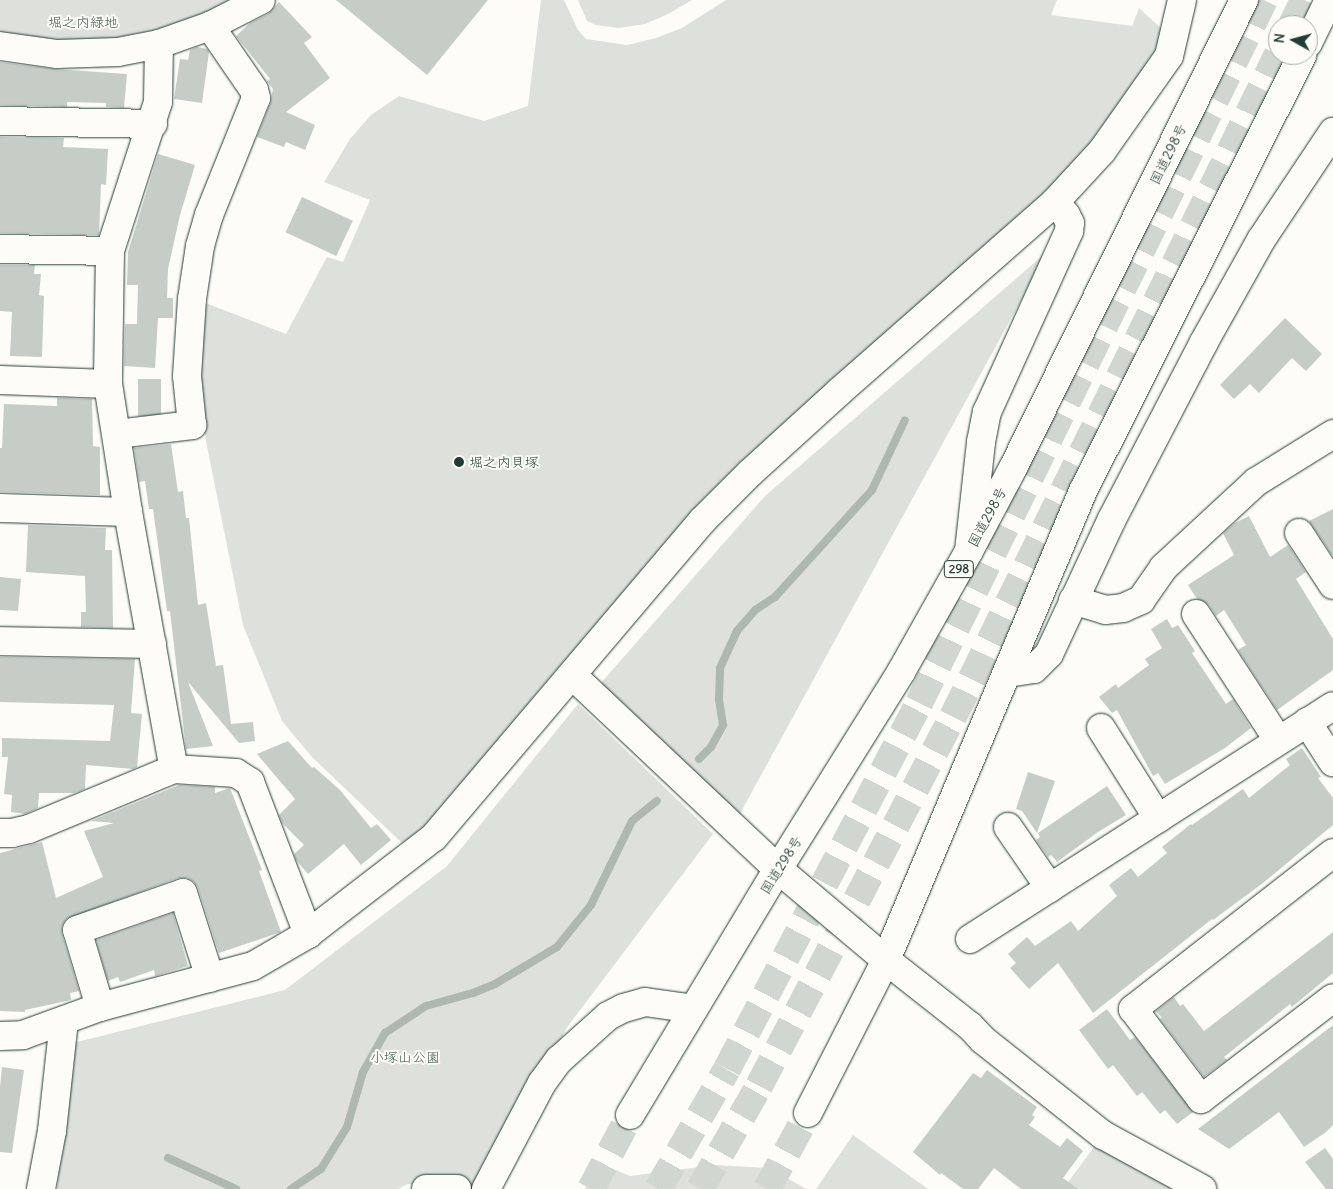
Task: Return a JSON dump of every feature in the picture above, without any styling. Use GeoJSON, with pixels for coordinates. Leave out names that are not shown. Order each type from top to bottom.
{"type":"FeatureCollection","features":[{"type":"Feature","properties":{"kind":"main road"},"geometry":{"type":"LineString","coordinates":[[0,46],[57,54],[118,52],[159,44],[210,26],[261,0]]}},
{"type":"Feature","properties":{"kind":"main road"},"geometry":{"type":"LineString","coordinates":[[0,1036],[23,1035],[44,1026],[100,1008],[253,966],[308,934],[434,837],[702,521],[750,473],[1055,202],[1102,151],[1169,56],[1182,0]]}},
{"type":"Feature","properties":{"kind":"main road","name":"国道298号"},"geometry":{"type":"LineString","coordinates":[[630,1115],[778,869],[901,672],[969,552],[1244,0]]}},
{"type":"Feature","properties":{"kind":"main road"},"geometry":{"type":"LineString","coordinates":[[1318,23],[1330,0]]}},
{"type":"Feature","properties":{"kind":"main road"},"geometry":{"type":"LineString","coordinates":[[117,434],[192,425],[187,376],[192,299],[200,246],[209,215],[256,98],[254,90],[210,26]]}},
{"type":"Feature","properties":{"kind":"main road"},"geometry":{"type":"LineString","coordinates":[[159,44],[158,102],[153,124],[110,251],[108,384],[128,512],[174,769]]}},
{"type":"Feature","properties":{"kind":"main road"},"geometry":{"type":"LineString","coordinates":[[808,1113],[886,960],[1083,491],[1297,65]]}},
{"type":"Feature","properties":{"kind":"main road"},"geometry":{"type":"LineString","coordinates":[[0,121],[153,124]]}},
{"type":"Feature","properties":{"kind":"main road"},"geometry":{"type":"LineString","coordinates":[[1008,673],[1034,669],[1049,654],[1073,600],[1204,342],[1261,240],[1333,132]]}},
{"type":"Feature","properties":{"kind":"main road"},"geometry":{"type":"LineString","coordinates":[[969,552],[980,442],[987,412],[1069,231],[1070,223],[1055,202]]}},
{"type":"Feature","properties":{"kind":"main road"},"geometry":{"type":"LineString","coordinates":[[0,249],[110,251]]}},
{"type":"Feature","properties":{"kind":"main road"},"geometry":{"type":"LineString","coordinates":[[0,380],[108,384]]}},
{"type":"Feature","properties":{"kind":"main road"},"geometry":{"type":"LineString","coordinates":[[1073,600],[1105,610],[1123,608],[1141,600],[1163,568],[1256,482],[1333,434]]}},
{"type":"Feature","properties":{"kind":"main road"},"geometry":{"type":"LineString","coordinates":[[0,508],[128,512]]}},
{"type":"Feature","properties":{"kind":"main road"},"geometry":{"type":"LineString","coordinates":[[1299,533],[1333,585]]}},
{"type":"Feature","properties":{"kind":"main road"},"geometry":{"type":"LineString","coordinates":[[1196,614],[1278,740]]}},
{"type":"Feature","properties":{"kind":"main road"},"geometry":{"type":"LineString","coordinates":[[0,642],[152,644]]}},
{"type":"Feature","properties":{"kind":"main road"},"geometry":{"type":"LineString","coordinates":[[572,675],[778,869],[886,960],[970,1026],[983,1040],[1103,1135],[1202,1189]]}},
{"type":"Feature","properties":{"kind":"main road"},"geometry":{"type":"LineString","coordinates":[[970,939],[1333,706]]}},
{"type":"Feature","properties":{"kind":"main road"},"geometry":{"type":"LineString","coordinates":[[1307,722],[1333,762]]}},
{"type":"Feature","properties":{"kind":"main road"},"geometry":{"type":"LineString","coordinates":[[1100,728],[1158,818]]}},
{"type":"Feature","properties":{"kind":"main road"},"geometry":{"type":"LineString","coordinates":[[0,833],[12,833],[29,829],[174,769],[236,772],[250,782],[308,934]]}},
{"type":"Feature","properties":{"kind":"main road"},"geometry":{"type":"LineString","coordinates":[[1008,827],[1050,888]]}},
{"type":"Feature","properties":{"kind":"main road"},"geometry":{"type":"LineString","coordinates":[[1333,852],[1133,1009],[1201,1099],[1333,998]]}},
{"type":"Feature","properties":{"kind":"main road"},"geometry":{"type":"LineString","coordinates":[[100,1008],[77,930],[183,893],[210,978]]}},
{"type":"Feature","properties":{"kind":"main road"},"geometry":{"type":"LineString","coordinates":[[486,1189],[542,1083],[559,1060],[608,1016],[624,1008],[645,1002],[694,1009]]}},
{"type":"Feature","properties":{"kind":"main road"},"geometry":{"type":"LineString","coordinates":[[41,1189],[52,1131],[64,1020]]}},
{"type":"Feature","properties":{"kind":"main road"},"geometry":{"type":"LineString","coordinates":[[426,1189],[457,1189]]}},
{"type":"Feature","properties":{"kind":"green space","name":"堀之内緑地"},"geometry":{"type":"Polygon","coordinates":[[[0,0],[237,0],[171,31],[115,43],[58,45],[0,37],[0,0]]]}},
{"type":"Feature","properties":{"kind":"green space"},"geometry":{"type":"Polygon","coordinates":[[[541,0],[564,0],[578,30],[586,39],[627,45],[656,38],[682,28],[726,0],[1057,0],[1051,15],[1132,26],[1139,8],[1164,31],[1155,51],[1094,142],[1045,193],[833,384],[427,827],[402,843],[312,757],[282,721],[243,625],[206,441],[197,373],[203,302],[286,334],[327,257],[343,262],[370,200],[324,182],[350,139],[371,115],[399,96],[484,121],[528,106],[541,0]]]}},
{"type":"Feature","properties":{"kind":"green space"},"geometry":{"type":"Polygon","coordinates":[[[578,0],[692,0],[668,14],[645,24],[619,28],[596,25],[587,21],[578,0]]]}},
{"type":"Feature","properties":{"kind":"green space"},"geometry":{"type":"Polygon","coordinates":[[[1048,251],[736,821],[601,683],[765,496],[1048,251]]]}},
{"type":"Feature","properties":{"kind":"green space","name":"小塚山公園"},"geometry":{"type":"Polygon","coordinates":[[[578,704],[713,834],[568,1026],[475,1189],[408,1184],[398,1189],[57,1189],[69,1044],[285,990],[447,866],[578,704]]]}},
{"type":"Feature","properties":{"kind":"green space"},"geometry":{"type":"Polygon","coordinates":[[[853,1135],[928,1189],[816,1189],[853,1135]]]}},
{"type":"Feature","properties":{"kind":"green space"},"geometry":{"type":"Polygon","coordinates":[[[1097,1143],[1180,1189],[1063,1189],[1097,1143]]]}},
{"type":"Feature","properties":{"kind":"green space"},"geometry":{"type":"Polygon","coordinates":[[[599,1163],[630,1176],[715,1165],[770,1168],[806,1189],[585,1189],[599,1163]]]}},
{"type":"Feature","properties":{"kind":"building"},"geometry":{"type":"Polygon","coordinates":[[[336,0],[488,0],[427,75],[336,0]]]}},
{"type":"Feature","properties":{"kind":"building"},"geometry":{"type":"Polygon","coordinates":[[[279,2],[312,37],[304,43],[330,78],[286,112],[315,125],[305,150],[286,142],[284,147],[257,137],[270,104],[273,89],[267,81],[270,79],[236,36],[250,23],[268,14],[279,2]]]}},
{"type":"Feature","properties":{"kind":"building"},"geometry":{"type":"Polygon","coordinates":[[[197,47],[207,49],[209,52],[202,103],[174,99],[180,59],[188,60],[190,50],[197,47]]]}},
{"type":"Feature","properties":{"kind":"building"},"geometry":{"type":"Polygon","coordinates":[[[0,62],[55,69],[127,74],[124,108],[106,107],[106,103],[67,102],[67,107],[0,105],[0,62]]]}},
{"type":"Feature","properties":{"kind":"building"},"geometry":{"type":"Polygon","coordinates":[[[0,137],[64,138],[63,147],[108,149],[106,185],[101,184],[99,235],[0,233],[0,137]]]}},
{"type":"Feature","properties":{"kind":"building"},"geometry":{"type":"Polygon","coordinates":[[[158,154],[195,165],[180,215],[168,269],[167,298],[173,298],[173,318],[158,318],[155,368],[124,366],[125,324],[137,324],[138,285],[127,285],[128,252],[158,154]]]}},
{"type":"Feature","properties":{"kind":"building"},"geometry":{"type":"Polygon","coordinates":[[[302,197],[353,221],[336,256],[286,232],[302,197]]]}},
{"type":"Feature","properties":{"kind":"building"},"geometry":{"type":"Polygon","coordinates":[[[0,265],[35,265],[34,274],[41,274],[39,295],[44,296],[42,357],[10,356],[12,312],[0,311],[0,265]]]}},
{"type":"Feature","properties":{"kind":"building"},"geometry":{"type":"Polygon","coordinates":[[[1285,318],[1322,354],[1306,371],[1292,358],[1259,393],[1250,384],[1234,399],[1220,385],[1285,318]]]}},
{"type":"Feature","properties":{"kind":"building"},"geometry":{"type":"Polygon","coordinates":[[[138,379],[161,379],[161,416],[138,416],[138,379]]]}},
{"type":"Feature","properties":{"kind":"building"},"geometry":{"type":"Polygon","coordinates":[[[57,398],[92,399],[93,446],[100,447],[100,495],[0,492],[0,448],[2,448],[4,404],[57,406],[57,398]]]}},
{"type":"Feature","properties":{"kind":"building"},"geometry":{"type":"Polygon","coordinates":[[[171,444],[178,492],[183,491],[186,518],[189,518],[198,605],[206,603],[216,666],[223,665],[231,724],[253,722],[255,741],[239,743],[188,682],[213,746],[186,749],[170,611],[167,611],[153,509],[149,509],[145,481],[139,482],[134,448],[171,444]]]}},
{"type":"Feature","properties":{"kind":"building"},"geometry":{"type":"Polygon","coordinates":[[[1333,509],[1333,555],[1332,555],[1309,521],[1333,509]]]}},
{"type":"Feature","properties":{"kind":"building"},"geometry":{"type":"Polygon","coordinates":[[[1249,516],[1270,557],[1288,545],[1306,572],[1296,579],[1333,639],[1333,670],[1277,710],[1238,650],[1246,645],[1224,610],[1216,616],[1209,605],[1197,599],[1188,585],[1234,555],[1223,533],[1235,523],[1249,516]]]}},
{"type":"Feature","properties":{"kind":"building"},"geometry":{"type":"Polygon","coordinates":[[[28,525],[106,528],[105,550],[112,550],[113,628],[81,627],[81,612],[86,612],[85,576],[26,572],[28,525]]]}},
{"type":"Feature","properties":{"kind":"building"},"geometry":{"type":"Polygon","coordinates":[[[0,577],[21,579],[18,611],[0,610],[0,577]]]}},
{"type":"Feature","properties":{"kind":"building"},"geometry":{"type":"Polygon","coordinates":[[[1167,619],[1172,628],[1178,625],[1195,651],[1192,653],[1226,704],[1233,699],[1251,728],[1225,748],[1165,784],[1158,773],[1153,776],[1117,710],[1112,713],[1099,697],[1116,684],[1118,688],[1149,665],[1145,659],[1162,648],[1151,629],[1167,619]]]}},
{"type":"Feature","properties":{"kind":"building"},"geometry":{"type":"Polygon","coordinates":[[[0,657],[135,659],[131,713],[142,714],[137,767],[133,769],[86,765],[85,789],[74,793],[39,793],[38,808],[25,814],[11,812],[12,795],[4,794],[8,757],[2,757],[2,738],[110,741],[114,705],[0,702],[0,657]]]}},
{"type":"Feature","properties":{"kind":"building"},"geometry":{"type":"Polygon","coordinates":[[[288,741],[312,768],[314,767],[340,790],[371,828],[377,824],[391,840],[361,865],[344,844],[308,874],[296,860],[294,854],[304,845],[282,823],[279,815],[295,799],[257,754],[288,741]]]}},
{"type":"Feature","properties":{"kind":"building"},"geometry":{"type":"Polygon","coordinates":[[[1302,748],[1321,777],[1318,778],[1333,798],[1333,825],[1263,883],[1212,919],[1093,1013],[1058,963],[1029,989],[1010,968],[1016,963],[1008,954],[1027,937],[1035,946],[1071,921],[1078,931],[1117,896],[1109,885],[1131,868],[1138,877],[1167,853],[1162,847],[1191,824],[1243,789],[1249,798],[1290,765],[1286,759],[1302,748]]]}},
{"type":"Feature","properties":{"kind":"building"},"geometry":{"type":"Polygon","coordinates":[[[1028,772],[1055,781],[1037,833],[1022,811],[1016,809],[1028,772]]]}},
{"type":"Feature","properties":{"kind":"building"},"geometry":{"type":"Polygon","coordinates":[[[179,785],[215,787],[215,793],[230,788],[262,870],[259,871],[281,932],[219,953],[198,888],[193,881],[187,878],[178,878],[66,919],[62,926],[62,934],[79,991],[70,993],[71,1000],[25,1010],[25,1012],[0,1011],[0,853],[42,842],[56,898],[103,877],[84,831],[114,823],[91,821],[179,785]]]}},
{"type":"Feature","properties":{"kind":"building"},"geometry":{"type":"Polygon","coordinates":[[[1107,786],[1126,815],[1098,832],[1057,862],[1051,855],[1048,857],[1036,840],[1040,837],[1038,833],[1107,786]]]}},
{"type":"Feature","properties":{"kind":"building"},"geometry":{"type":"Polygon","coordinates":[[[173,913],[188,966],[155,976],[154,970],[120,982],[118,977],[108,981],[96,940],[173,913]]]}},
{"type":"Feature","properties":{"kind":"building"},"geometry":{"type":"Polygon","coordinates":[[[1333,932],[1333,973],[1292,1007],[1290,1004],[1224,1057],[1227,1060],[1204,1077],[1156,1011],[1174,997],[1180,1006],[1183,1004],[1204,1031],[1333,932]]]}},
{"type":"Feature","properties":{"kind":"building"},"geometry":{"type":"Polygon","coordinates":[[[1107,1009],[1130,1040],[1135,1037],[1193,1112],[1177,1124],[1165,1110],[1160,1114],[1142,1092],[1137,1096],[1113,1065],[1108,1069],[1079,1030],[1107,1009]]]}},
{"type":"Feature","properties":{"kind":"building"},"geometry":{"type":"Polygon","coordinates":[[[1333,1025],[1333,1125],[1326,1132],[1304,1147],[1279,1112],[1229,1149],[1198,1129],[1333,1025]]]}},
{"type":"Feature","properties":{"kind":"building"},"geometry":{"type":"Polygon","coordinates":[[[2,1067],[24,1070],[12,1153],[0,1152],[0,1087],[2,1067]]]}},
{"type":"Feature","properties":{"kind":"building"},"geometry":{"type":"Polygon","coordinates":[[[987,1070],[1037,1107],[1032,1115],[1035,1117],[1029,1125],[1060,1147],[1067,1138],[1083,1151],[1063,1178],[1078,1189],[1021,1189],[994,1168],[978,1189],[963,1189],[941,1173],[940,1175],[913,1152],[973,1073],[981,1078],[987,1070]]]}},
{"type":"Feature","properties":{"kind":"building"},"geometry":{"type":"Polygon","coordinates":[[[1325,1148],[1333,1159],[1333,1189],[1326,1189],[1305,1162],[1325,1148]]]}},
{"type":"Feature","properties":{"kind":"waterway"},"geometry":{"type":"LineString","coordinates":[[699,759],[711,747],[723,725],[719,700],[720,668],[737,631],[755,610],[775,597],[872,490],[905,420]]}},
{"type":"Feature","properties":{"kind":"waterway"},"geometry":{"type":"LineString","coordinates":[[291,1189],[321,1169],[347,1127],[363,1072],[385,1033],[426,1006],[473,993],[495,984],[557,947],[591,905],[632,821],[657,801]]}},
{"type":"Feature","properties":{"kind":"waterway"},"geometry":{"type":"LineString","coordinates":[[168,1158],[236,1189]]}},
{"type":"Feature","properties":{"kind":"tunnel"},"geometry":{"type":"LineString","coordinates":[[658,1189],[727,1069],[919,703],[1264,0]]}},
{"type":"Feature","properties":{"kind":"tunnel"},"geometry":{"type":"LineString","coordinates":[[1297,15],[1304,0]]}},
{"type":"Feature","properties":{"kind":"tunnel"},"geometry":{"type":"LineString","coordinates":[[700,1189],[759,1086],[953,717],[1273,65]]}},
{"type":"Feature","properties":{"kind":"tunnel"},"geometry":{"type":"LineString","coordinates":[[767,1189],[808,1113]]}},
{"type":"Feature","properties":{"kind":"tunnel"},"geometry":{"type":"LineString","coordinates":[[591,1189],[630,1115]]}},
{"type":"Feature","properties":{"kind":"place","name":"堀之内貝塚"},"geometry":{"type":"Point","coordinates":[459,462]}}]}
